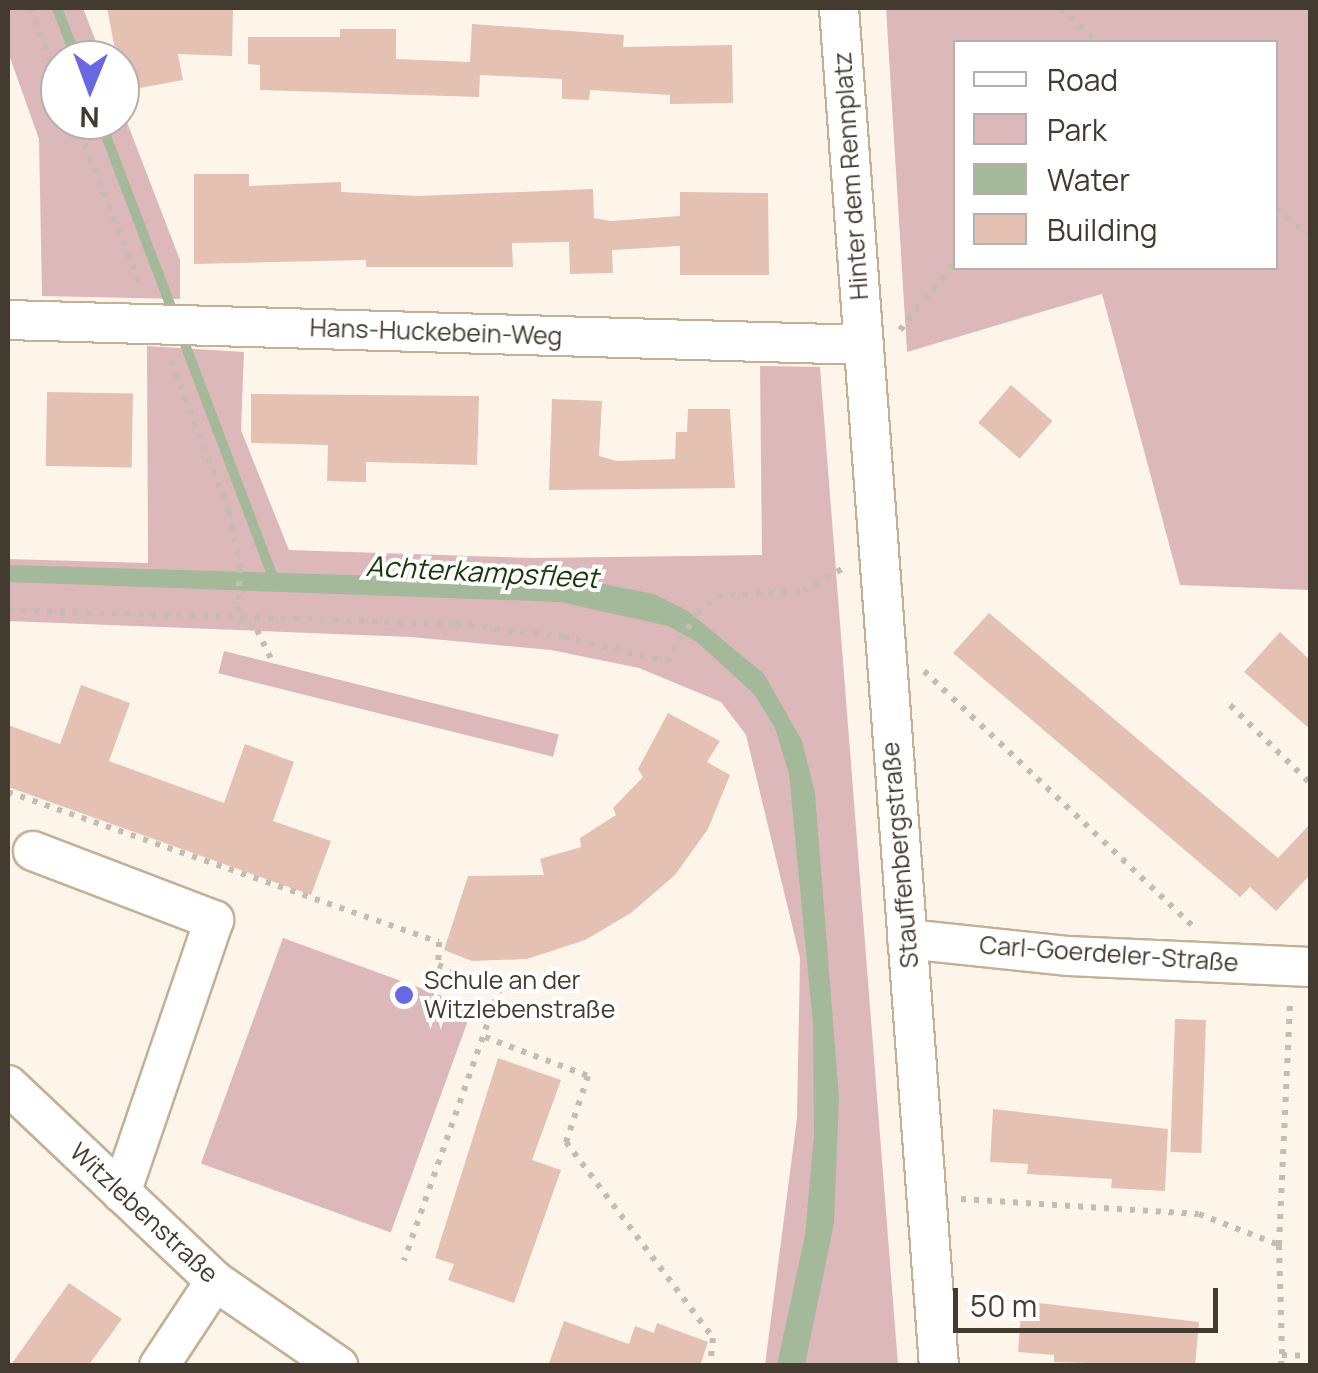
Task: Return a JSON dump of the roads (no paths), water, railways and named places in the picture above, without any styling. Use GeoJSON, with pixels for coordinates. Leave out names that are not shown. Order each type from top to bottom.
{"type":"FeatureCollection","features":[{"type":"Feature","properties":{"kind":"street","name":"Hinter dem Rennplatz"},"geometry":{"type":"LineString","coordinates":[[839,8],[864,345]]}},
{"type":"Feature","properties":{"kind":"street","name":"Hans-Huckebein-Weg"},"geometry":{"type":"LineString","coordinates":[[8,320],[864,345]]}},
{"type":"Feature","properties":{"kind":"street","name":"Stauffenbergstraße"},"geometry":{"type":"LineString","coordinates":[[864,345],[884,668],[939,1366]]}},
{"type":"Feature","properties":{"kind":"street"},"geometry":{"type":"LineString","coordinates":[[33,851],[214,920],[121,1193]]}},
{"type":"Feature","properties":{"kind":"street","name":"Carl-Goerdeler-Straße"},"geometry":{"type":"LineString","coordinates":[[907,939],[1070,956],[1301,967]]}},
{"type":"Feature","properties":{"kind":"street","name":"Witzlebenstraße"},"geometry":{"type":"LineString","coordinates":[[8,1085],[215,1281],[338,1366]]}},
{"type":"Feature","properties":{"kind":"street"},"geometry":{"type":"LineString","coordinates":[[160,1366],[215,1281]]}},
{"type":"Feature","properties":{"kind":"water"},"geometry":{"type":"Polygon","coordinates":[[[8,565],[593,582],[654,594],[688,611],[764,674],[802,741],[815,793],[839,1098],[834,1223],[805,1365],[777,1365],[805,1235],[814,1135],[813,1024],[789,774],[775,728],[754,694],[697,642],[668,626],[560,602],[8,582],[8,565]]]}},
{"type":"Feature","properties":{"kind":"waterway","name":"Achterkampsfleet"},"geometry":{"type":"LineString","coordinates":[[57,8],[69,40]]}},
{"type":"Feature","properties":{"kind":"waterway","name":"Achterkampsfleet"},"geometry":{"type":"LineString","coordinates":[[108,140],[174,315]]}},
{"type":"Feature","properties":{"kind":"waterway","name":"Achterkampsfleet"},"geometry":{"type":"LineString","coordinates":[[180,331],[275,582]]}},
{"type":"Feature","properties":{"kind":"place","name":"Schule an der Witzlebenstraße"},"geometry":{"type":"Point","coordinates":[404,995]}}]}
